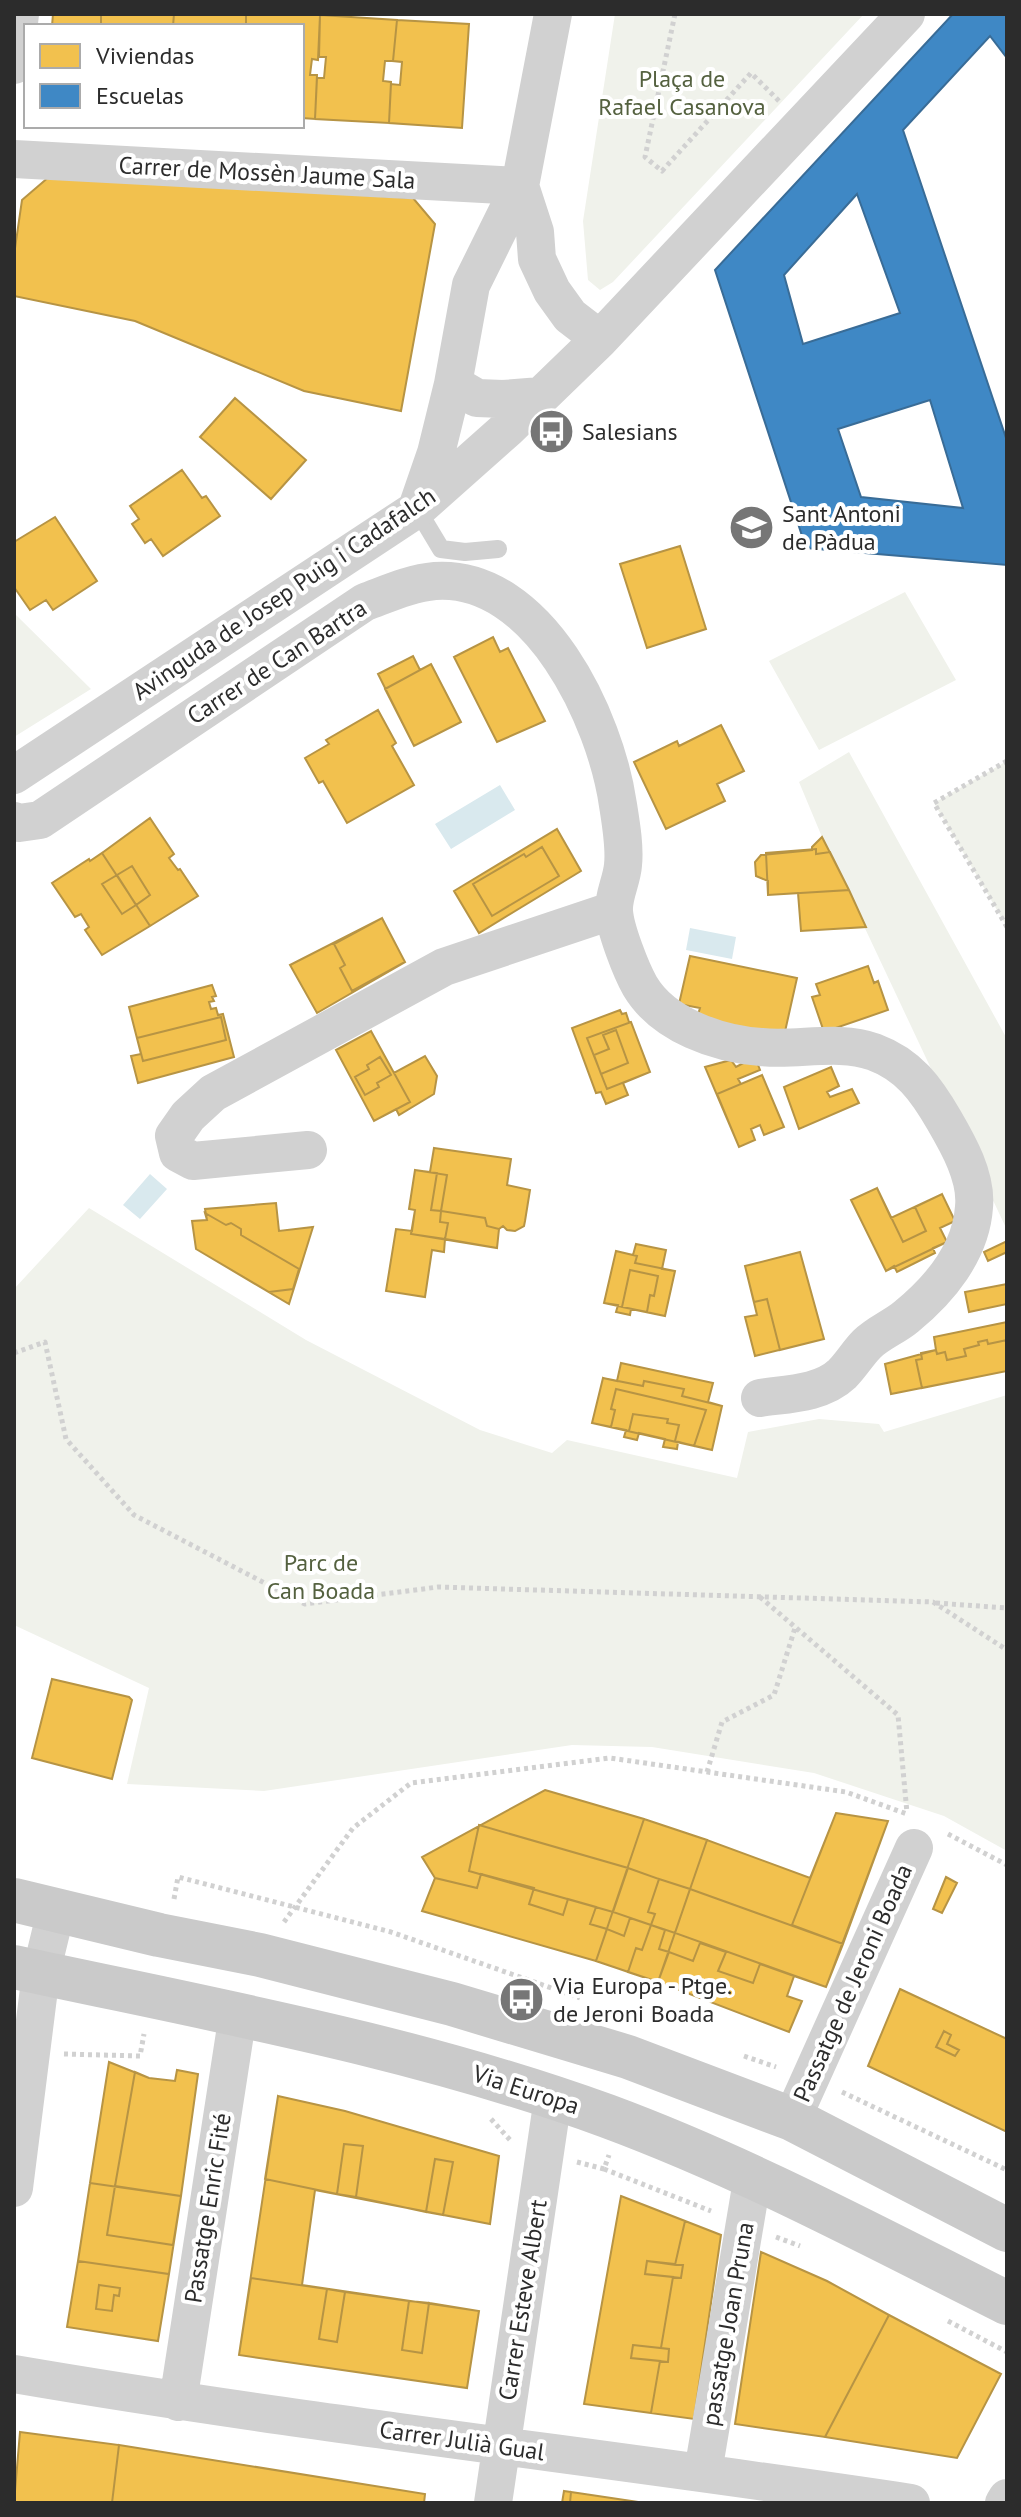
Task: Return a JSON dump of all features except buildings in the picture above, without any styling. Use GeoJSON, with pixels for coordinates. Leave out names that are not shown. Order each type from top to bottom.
{"type":"FeatureCollection","features":[{"type":"Feature","properties":{"kind":"street"},"geometry":{"type":"LineString","coordinates":[[14,65],[20,14]]}},
{"type":"Feature","properties":{"kind":"street"},"geometry":{"type":"LineString","coordinates":[[417,509],[436,453],[453,384],[471,285],[520,186],[553,14]]}},
{"type":"Feature","properties":{"kind":"street","name":"Avinguda de Josep Puig i Cadafalch"},"geometry":{"type":"LineString","coordinates":[[14,775],[417,509],[600,339],[906,14]]}},
{"type":"Feature","properties":{"kind":"street","name":"Carrer de Mossèn Jaume Sala"},"geometry":{"type":"LineString","coordinates":[[14,159],[520,186]]}},
{"type":"Feature","properties":{"kind":"street"},"geometry":{"type":"LineString","coordinates":[[520,186],[535,232],[537,259],[552,291],[570,316],[600,339]]}},
{"type":"Feature","properties":{"kind":"street"},"geometry":{"type":"LineString","coordinates":[[453,384],[477,398],[541,396]]}},
{"type":"Feature","properties":{"kind":"street","name":"Carrer de Can Bartra"},"geometry":{"type":"LineString","coordinates":[[14,821],[40,820],[365,602],[404,587],[436,581],[463,584],[497,595],[522,613],[549,643],[579,686],[601,740],[618,803],[623,864],[614,910],[630,966],[656,1008],[686,1027],[724,1040],[761,1047],[836,1045],[872,1051],[891,1060],[925,1086],[954,1136],[968,1169],[975,1205],[966,1238],[951,1269],[929,1298],[869,1342],[840,1376],[819,1388],[760,1398]]}},
{"type":"Feature","properties":{"kind":"street"},"geometry":{"type":"LineString","coordinates":[[308,1150],[193,1161],[178,1153],[174,1136],[188,1116],[213,1093],[444,967],[614,910]]}},
{"type":"Feature","properties":{"kind":"street","name":"Passatge de Jeroni Boada"},"geometry":{"type":"LineString","coordinates":[[792,2119],[919,1827]]}},
{"type":"Feature","properties":{"kind":"street"},"geometry":{"type":"LineString","coordinates":[[14,1900],[260,1955],[452,2004],[628,2057],[792,2119],[1007,2230]]}},
{"type":"Feature","properties":{"kind":"street"},"geometry":{"type":"LineString","coordinates":[[14,2024],[28,1970],[56,1911]]}},
{"type":"Feature","properties":{"kind":"street"},"geometry":{"type":"LineString","coordinates":[[14,2188],[28,1970]]}},
{"type":"Feature","properties":{"kind":"street","name":"Via Europa"},"geometry":{"type":"LineString","coordinates":[[28,1970],[238,2014],[442,2064],[553,2098],[753,2175],[1007,2303]]}},
{"type":"Feature","properties":{"kind":"street","name":"Passatge Enric Fité"},"geometry":{"type":"LineString","coordinates":[[178,2402],[238,2014]]}},
{"type":"Feature","properties":{"kind":"street","name":"Carrer Esteve Albert"},"geometry":{"type":"LineString","coordinates":[[493,2503],[553,2098]]}},
{"type":"Feature","properties":{"kind":"street","name":"passatge Joan Pruna"},"geometry":{"type":"LineString","coordinates":[[703,2472],[753,2175]]}},
{"type":"Feature","properties":{"kind":"street","name":"Carrer Julià Gual"},"geometry":{"type":"LineString","coordinates":[[14,2374],[178,2402],[911,2503]]}},
{"type":"Feature","properties":{"kind":"lane"},"geometry":{"type":"LineString","coordinates":[[417,509],[441,549],[465,552],[498,549]]}},
{"type":"Feature","properties":{"kind":"path"},"geometry":{"type":"LineString","coordinates":[[675,14],[645,157],[662,171],[751,73],[781,103],[805,119]]}},
{"type":"Feature","properties":{"kind":"path"},"geometry":{"type":"LineString","coordinates":[[1007,761],[934,803],[1007,927]]}},
{"type":"Feature","properties":{"kind":"path"},"geometry":{"type":"LineString","coordinates":[[14,1353],[45,1342],[66,1439],[134,1515],[305,1604],[438,1587],[933,1602],[1007,1608]]}},
{"type":"Feature","properties":{"kind":"path"},"geometry":{"type":"LineString","coordinates":[[759,1597],[898,1715],[919,1827]]}},
{"type":"Feature","properties":{"kind":"path"},"geometry":{"type":"LineString","coordinates":[[933,1602],[1007,1650]]}},
{"type":"Feature","properties":{"kind":"path"},"geometry":{"type":"LineString","coordinates":[[707,1772],[722,1722],[774,1695],[795,1628]]}},
{"type":"Feature","properties":{"kind":"path"},"geometry":{"type":"LineString","coordinates":[[260,1955],[353,1828],[411,1783],[610,1758],[846,1792],[1007,1865]]}},
{"type":"Feature","properties":{"kind":"path"},"geometry":{"type":"LineString","coordinates":[[604,2169],[717,2214]]}},
{"type":"Feature","properties":{"kind":"path"},"geometry":{"type":"LineString","coordinates":[[774,2236],[802,2247]]}},
{"type":"Feature","properties":{"kind":"path"},"geometry":{"type":"LineString","coordinates":[[939,2316],[1007,2352]]}},
{"type":"Feature","properties":{"kind":"green space","name":"Plaça de Rafael Casanova"},"geometry":{"type":"Polygon","coordinates":[[[615,14],[864,14],[613,282],[600,290],[588,280],[583,221],[615,14]]]}},
{"type":"Feature","properties":{"kind":"green space"},"geometry":{"type":"Polygon","coordinates":[[[905,592],[956,680],[819,750],[769,661],[905,592]]]}},
{"type":"Feature","properties":{"kind":"green space"},"geometry":{"type":"Polygon","coordinates":[[[14,613],[91,689],[14,737],[14,613]]]}},
{"type":"Feature","properties":{"kind":"green space"},"geometry":{"type":"Polygon","coordinates":[[[849,752],[1007,1039],[1007,1230],[799,782],[849,752]]]}},
{"type":"Feature","properties":{"kind":"green space"},"geometry":{"type":"Polygon","coordinates":[[[1007,761],[1007,927],[934,803],[1007,761]]]}},
{"type":"Feature","properties":{"kind":"green space","name":"Parc de Can Boada"},"geometry":{"type":"Polygon","coordinates":[[[89,1208],[306,1340],[480,1430],[552,1453],[567,1440],[737,1478],[748,1432],[819,1419],[879,1424],[884,1432],[1007,1395],[1007,1851],[944,1816],[814,1773],[652,1747],[572,1745],[264,1791],[127,1784],[149,1688],[14,1625],[14,1289],[89,1208]]]}},
{"type":"Feature","properties":{"kind":"shaded area"},"geometry":{"type":"Polygon","coordinates":[[[500,785],[515,810],[451,849],[435,824],[500,785]]]}},
{"type":"Feature","properties":{"kind":"shaded area"},"geometry":{"type":"Polygon","coordinates":[[[690,928],[736,937],[732,959],[686,950],[690,928]]]}},
{"type":"Feature","properties":{"kind":"shaded area"},"geometry":{"type":"Polygon","coordinates":[[[150,1174],[167,1189],[140,1219],[123,1205],[150,1174]]]}},
{"type":"Feature","properties":{"kind":"place","name":"Salesians"},"geometry":{"type":"Point","coordinates":[551,432]}},
{"type":"Feature","properties":{"kind":"place","name":"Sant Antoni de Pàdua"},"geometry":{"type":"Point","coordinates":[751,528]}},
{"type":"Feature","properties":{"kind":"place","name":"Via Europa - Ptge. de Jeroni Boada"},"geometry":{"type":"Point","coordinates":[522,2000]}}]}
